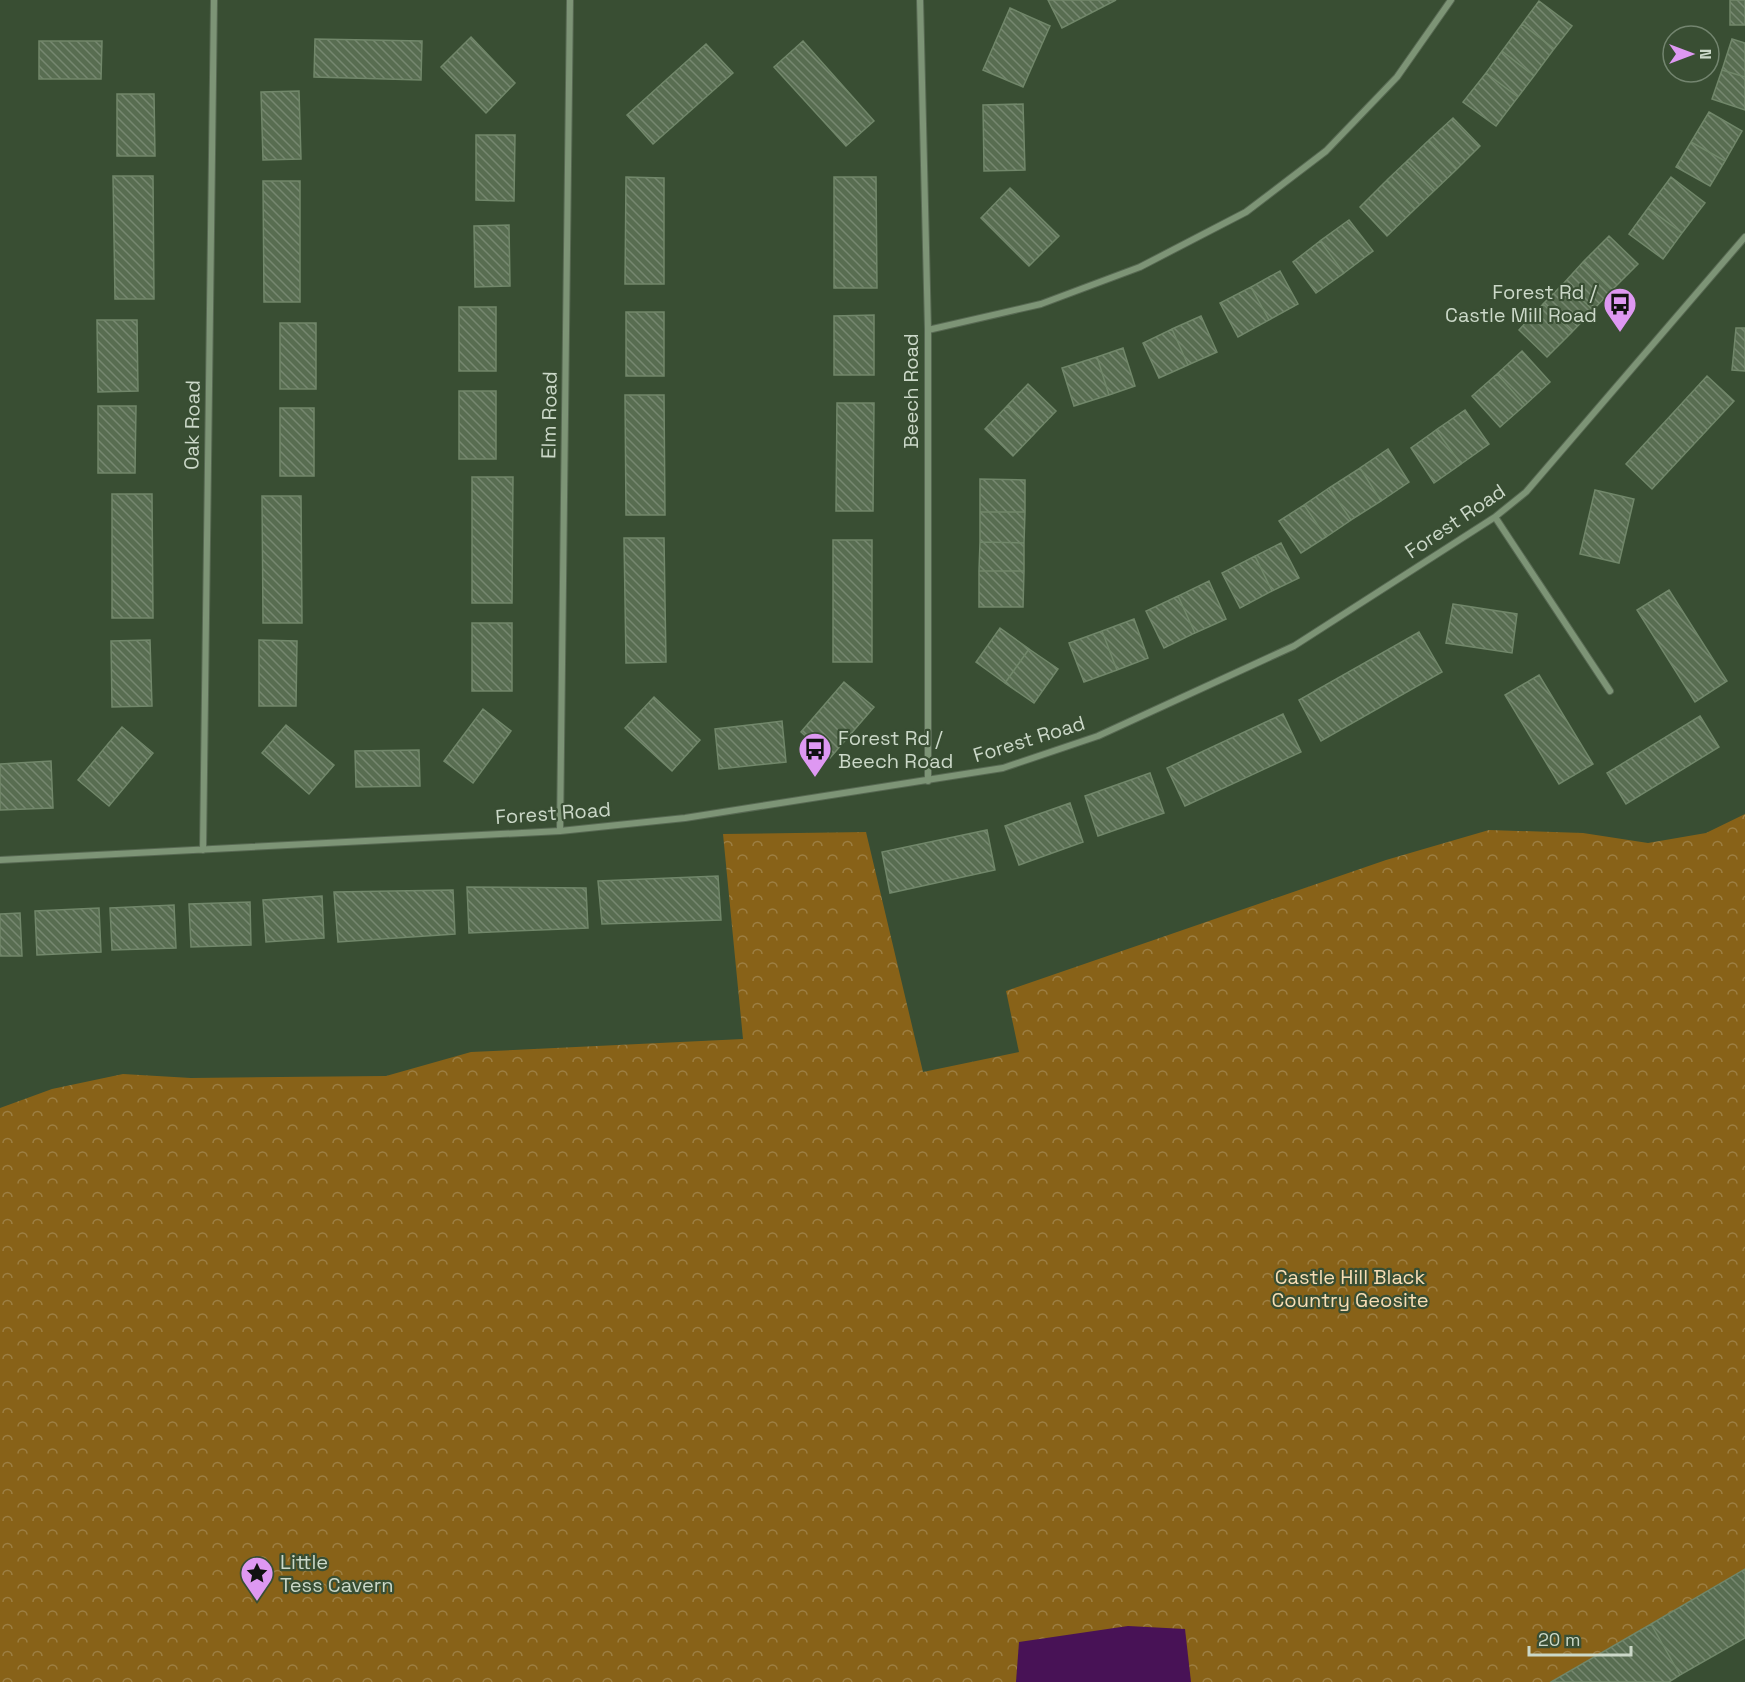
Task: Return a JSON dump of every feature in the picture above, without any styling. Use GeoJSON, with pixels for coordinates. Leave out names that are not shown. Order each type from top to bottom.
{"type":"FeatureCollection","features":[{"type":"Feature","properties":{"kind":"street","name":"Oak Road"},"geometry":{"type":"LineString","coordinates":[[203,850],[214,0]]}},
{"type":"Feature","properties":{"kind":"street","name":"Elm Road"},"geometry":{"type":"LineString","coordinates":[[560,831],[570,0]]}},
{"type":"Feature","properties":{"kind":"street","name":"Beech Road"},"geometry":{"type":"LineString","coordinates":[[920,0],[928,330],[928,782]]}},
{"type":"Feature","properties":{"kind":"street"},"geometry":{"type":"LineString","coordinates":[[928,330],[1041,304],[1140,267],[1246,212],[1326,151],[1397,76],[1452,0]]}},
{"type":"Feature","properties":{"kind":"street","name":"Forest Road"},"geometry":{"type":"LineString","coordinates":[[0,860],[560,831],[685,818],[928,782],[1003,768],[1098,736],[1294,646],[1495,517],[1526,492],[1745,237]]}},
{"type":"Feature","properties":{"kind":"street"},"geometry":{"type":"LineString","coordinates":[[1495,517],[1610,692]]}},
{"type":"Feature","properties":{"kind":"green space","name":"Castle Hill Black Country Geosite"},"geometry":{"type":"Polygon","coordinates":[[[1745,814],[1745,1569],[1551,1682],[0,1682],[0,1108],[52,1089],[123,1074],[191,1078],[386,1076],[471,1052],[743,1039],[723,834],[866,832],[923,1072],[1019,1052],[1006,991],[1386,860],[1489,830],[1583,833],[1648,843],[1706,833],[1745,814]]]}},
{"type":"Feature","properties":{"kind":"shaded area"},"geometry":{"type":"Polygon","coordinates":[[[1128,1626],[1185,1629],[1191,1682],[1016,1682],[1019,1642],[1128,1626]]]}},
{"type":"Feature","properties":{"kind":"building"},"geometry":{"type":"Polygon","coordinates":[[[1048,0],[1116,0],[1062,28],[1048,0]]]}},
{"type":"Feature","properties":{"kind":"building"},"geometry":{"type":"Polygon","coordinates":[[[1730,0],[1745,0],[1745,25],[1730,25],[1730,0]]]}},
{"type":"Feature","properties":{"kind":"building"},"geometry":{"type":"Polygon","coordinates":[[[1539,1],[1572,26],[1554,49],[1522,24],[1539,1]]]}},
{"type":"Feature","properties":{"kind":"building"},"geometry":{"type":"Polygon","coordinates":[[[1010,8],[1050,26],[1023,87],[983,70],[1010,8]]]}},
{"type":"Feature","properties":{"kind":"building"},"geometry":{"type":"Polygon","coordinates":[[[1522,24],[1554,49],[1534,76],[1502,51],[1522,24]]]}},
{"type":"Feature","properties":{"kind":"building"},"geometry":{"type":"Polygon","coordinates":[[[471,37],[515,83],[486,113],[441,67],[471,37]]]}},
{"type":"Feature","properties":{"kind":"building"},"geometry":{"type":"Polygon","coordinates":[[[315,39],[422,41],[421,80],[314,77],[315,39]]]}},
{"type":"Feature","properties":{"kind":"building"},"geometry":{"type":"Polygon","coordinates":[[[1732,39],[1745,43],[1745,77],[1722,70],[1732,39]]]}},
{"type":"Feature","properties":{"kind":"building"},"geometry":{"type":"Polygon","coordinates":[[[39,41],[102,41],[101,79],[39,79],[39,41]]]}},
{"type":"Feature","properties":{"kind":"building"},"geometry":{"type":"Polygon","coordinates":[[[803,41],[874,121],[846,146],[774,67],[803,41]]]}},
{"type":"Feature","properties":{"kind":"building"},"geometry":{"type":"Polygon","coordinates":[[[706,44],[733,73],[653,144],[627,115],[706,44]]]}},
{"type":"Feature","properties":{"kind":"building"},"geometry":{"type":"Polygon","coordinates":[[[1502,51],[1534,76],[1518,97],[1486,73],[1502,51]]]}},
{"type":"Feature","properties":{"kind":"building"},"geometry":{"type":"Polygon","coordinates":[[[1722,70],[1745,77],[1745,110],[1712,99],[1717,84],[1721,84],[1722,70]]]}},
{"type":"Feature","properties":{"kind":"building"},"geometry":{"type":"Polygon","coordinates":[[[1486,73],[1518,97],[1496,126],[1463,102],[1486,73]]]}},
{"type":"Feature","properties":{"kind":"building"},"geometry":{"type":"Polygon","coordinates":[[[299,91],[301,159],[263,160],[261,92],[299,91]]]}},
{"type":"Feature","properties":{"kind":"building"},"geometry":{"type":"Polygon","coordinates":[[[117,94],[154,94],[155,156],[117,156],[117,94]]]}},
{"type":"Feature","properties":{"kind":"building"},"geometry":{"type":"Polygon","coordinates":[[[1023,104],[1025,170],[984,171],[983,105],[1023,104]]]}},
{"type":"Feature","properties":{"kind":"building"},"geometry":{"type":"Polygon","coordinates":[[[1709,112],[1742,131],[1725,161],[1691,142],[1709,112]]]}},
{"type":"Feature","properties":{"kind":"building"},"geometry":{"type":"Polygon","coordinates":[[[1453,118],[1480,146],[1457,169],[1429,140],[1453,118]]]}},
{"type":"Feature","properties":{"kind":"building"},"geometry":{"type":"Polygon","coordinates":[[[476,135],[515,135],[514,201],[476,200],[476,135]]]}},
{"type":"Feature","properties":{"kind":"building"},"geometry":{"type":"Polygon","coordinates":[[[1429,140],[1457,169],[1435,190],[1407,161],[1429,140]]]}},
{"type":"Feature","properties":{"kind":"building"},"geometry":{"type":"Polygon","coordinates":[[[1691,142],[1725,161],[1710,186],[1676,167],[1691,142]]]}},
{"type":"Feature","properties":{"kind":"building"},"geometry":{"type":"Polygon","coordinates":[[[1407,161],[1435,190],[1415,209],[1387,180],[1407,161]]]}},
{"type":"Feature","properties":{"kind":"building"},"geometry":{"type":"Polygon","coordinates":[[[113,176],[153,176],[154,299],[115,299],[113,176]]]}},
{"type":"Feature","properties":{"kind":"building"},"geometry":{"type":"Polygon","coordinates":[[[626,177],[664,178],[664,284],[625,284],[626,177]]]}},
{"type":"Feature","properties":{"kind":"building"},"geometry":{"type":"Polygon","coordinates":[[[834,177],[876,177],[877,288],[834,288],[834,177]]]}},
{"type":"Feature","properties":{"kind":"building"},"geometry":{"type":"Polygon","coordinates":[[[1671,177],[1705,203],[1682,233],[1648,208],[1671,177]]]}},
{"type":"Feature","properties":{"kind":"building"},"geometry":{"type":"Polygon","coordinates":[[[1387,180],[1415,209],[1387,236],[1360,207],[1387,180]]]}},
{"type":"Feature","properties":{"kind":"building"},"geometry":{"type":"Polygon","coordinates":[[[263,181],[300,181],[300,302],[264,302],[263,181]]]}},
{"type":"Feature","properties":{"kind":"building"},"geometry":{"type":"Polygon","coordinates":[[[1010,188],[1059,236],[1029,266],[981,218],[1010,188]]]}},
{"type":"Feature","properties":{"kind":"building"},"geometry":{"type":"Polygon","coordinates":[[[1648,208],[1682,233],[1663,259],[1629,234],[1648,208]]]}},
{"type":"Feature","properties":{"kind":"building"},"geometry":{"type":"Polygon","coordinates":[[[1349,220],[1373,251],[1344,273],[1320,241],[1349,220]]]}},
{"type":"Feature","properties":{"kind":"building"},"geometry":{"type":"Polygon","coordinates":[[[509,225],[510,286],[475,287],[474,226],[509,225]]]}},
{"type":"Feature","properties":{"kind":"building"},"geometry":{"type":"Polygon","coordinates":[[[1609,236],[1638,264],[1612,290],[1583,262],[1609,236]]]}},
{"type":"Feature","properties":{"kind":"building"},"geometry":{"type":"Polygon","coordinates":[[[1320,241],[1344,273],[1316,293],[1293,262],[1320,241]]]}},
{"type":"Feature","properties":{"kind":"building"},"geometry":{"type":"Polygon","coordinates":[[[1583,262],[1612,290],[1593,310],[1564,283],[1583,262]]]}},
{"type":"Feature","properties":{"kind":"building"},"geometry":{"type":"Polygon","coordinates":[[[1280,271],[1298,304],[1269,320],[1251,287],[1280,271]]]}},
{"type":"Feature","properties":{"kind":"building"},"geometry":{"type":"Polygon","coordinates":[[[1564,283],[1593,310],[1572,332],[1543,304],[1564,283]]]}},
{"type":"Feature","properties":{"kind":"building"},"geometry":{"type":"Polygon","coordinates":[[[1251,287],[1269,320],[1238,337],[1220,303],[1251,287]]]}},
{"type":"Feature","properties":{"kind":"building"},"geometry":{"type":"Polygon","coordinates":[[[1543,304],[1572,332],[1547,357],[1519,330],[1543,304]]]}},
{"type":"Feature","properties":{"kind":"building"},"geometry":{"type":"Polygon","coordinates":[[[459,307],[496,307],[496,371],[459,371],[459,307]]]}},
{"type":"Feature","properties":{"kind":"building"},"geometry":{"type":"Polygon","coordinates":[[[626,312],[664,312],[664,376],[626,376],[626,312]]]}},
{"type":"Feature","properties":{"kind":"building"},"geometry":{"type":"Polygon","coordinates":[[[874,315],[874,375],[834,375],[834,316],[874,315]]]}},
{"type":"Feature","properties":{"kind":"building"},"geometry":{"type":"Polygon","coordinates":[[[1201,316],[1217,352],[1188,365],[1172,329],[1201,316]]]}},
{"type":"Feature","properties":{"kind":"building"},"geometry":{"type":"Polygon","coordinates":[[[97,320],[137,320],[138,391],[98,392],[97,320]]]}},
{"type":"Feature","properties":{"kind":"building"},"geometry":{"type":"Polygon","coordinates":[[[280,323],[316,323],[316,389],[280,389],[280,323]]]}},
{"type":"Feature","properties":{"kind":"building"},"geometry":{"type":"Polygon","coordinates":[[[1736,328],[1745,328],[1745,371],[1732,370],[1736,328]]]}},
{"type":"Feature","properties":{"kind":"building"},"geometry":{"type":"Polygon","coordinates":[[[1172,329],[1188,365],[1159,378],[1143,343],[1172,329]]]}},
{"type":"Feature","properties":{"kind":"building"},"geometry":{"type":"Polygon","coordinates":[[[1123,348],[1135,386],[1109,395],[1097,357],[1123,348]]]}},
{"type":"Feature","properties":{"kind":"building"},"geometry":{"type":"Polygon","coordinates":[[[1522,351],[1550,382],[1525,405],[1497,374],[1522,351]]]}},
{"type":"Feature","properties":{"kind":"building"},"geometry":{"type":"Polygon","coordinates":[[[1097,357],[1109,395],[1074,406],[1062,368],[1097,357]]]}},
{"type":"Feature","properties":{"kind":"building"},"geometry":{"type":"Polygon","coordinates":[[[1497,374],[1525,405],[1500,427],[1472,396],[1497,374]]]}},
{"type":"Feature","properties":{"kind":"building"},"geometry":{"type":"Polygon","coordinates":[[[1707,376],[1734,401],[1652,489],[1626,464],[1707,376]]]}},
{"type":"Feature","properties":{"kind":"building"},"geometry":{"type":"Polygon","coordinates":[[[1028,384],[1056,411],[1035,433],[1007,406],[1028,384]]]}},
{"type":"Feature","properties":{"kind":"building"},"geometry":{"type":"Polygon","coordinates":[[[459,391],[496,391],[496,459],[459,459],[459,391]]]}},
{"type":"Feature","properties":{"kind":"building"},"geometry":{"type":"Polygon","coordinates":[[[625,395],[664,395],[665,515],[626,515],[625,395]]]}},
{"type":"Feature","properties":{"kind":"building"},"geometry":{"type":"Polygon","coordinates":[[[837,403],[874,403],[873,511],[836,511],[837,403]]]}},
{"type":"Feature","properties":{"kind":"building"},"geometry":{"type":"Polygon","coordinates":[[[98,406],[136,406],[135,473],[98,473],[98,406]]]}},
{"type":"Feature","properties":{"kind":"building"},"geometry":{"type":"Polygon","coordinates":[[[1007,406],[1035,433],[1013,456],[985,429],[1007,406]]]}},
{"type":"Feature","properties":{"kind":"building"},"geometry":{"type":"Polygon","coordinates":[[[280,408],[314,408],[314,476],[280,476],[280,408]]]}},
{"type":"Feature","properties":{"kind":"building"},"geometry":{"type":"Polygon","coordinates":[[[1465,410],[1489,444],[1461,464],[1436,430],[1465,410]]]}},
{"type":"Feature","properties":{"kind":"building"},"geometry":{"type":"Polygon","coordinates":[[[1436,430],[1461,464],[1434,483],[1411,448],[1436,430]]]}},
{"type":"Feature","properties":{"kind":"building"},"geometry":{"type":"Polygon","coordinates":[[[1388,449],[1409,482],[1381,501],[1360,468],[1388,449]]]}},
{"type":"Feature","properties":{"kind":"building"},"geometry":{"type":"Polygon","coordinates":[[[1360,468],[1381,501],[1351,520],[1329,488],[1360,468]]]}},
{"type":"Feature","properties":{"kind":"building"},"geometry":{"type":"Polygon","coordinates":[[[472,477],[513,477],[512,603],[472,603],[472,477]]]}},
{"type":"Feature","properties":{"kind":"building"},"geometry":{"type":"Polygon","coordinates":[[[980,479],[1025,480],[1025,512],[980,512],[980,479]]]}},
{"type":"Feature","properties":{"kind":"building"},"geometry":{"type":"Polygon","coordinates":[[[1329,488],[1351,520],[1326,537],[1304,505],[1329,488]]]}},
{"type":"Feature","properties":{"kind":"building"},"geometry":{"type":"Polygon","coordinates":[[[1595,490],[1634,499],[1619,563],[1580,554],[1595,490]]]}},
{"type":"Feature","properties":{"kind":"building"},"geometry":{"type":"Polygon","coordinates":[[[112,494],[152,494],[153,618],[112,618],[112,494]]]}},
{"type":"Feature","properties":{"kind":"building"},"geometry":{"type":"Polygon","coordinates":[[[262,496],[301,496],[302,623],[263,623],[262,496]]]}},
{"type":"Feature","properties":{"kind":"building"},"geometry":{"type":"Polygon","coordinates":[[[1304,505],[1326,537],[1301,553],[1279,521],[1304,505]]]}},
{"type":"Feature","properties":{"kind":"building"},"geometry":{"type":"Polygon","coordinates":[[[980,512],[1025,512],[1024,543],[980,542],[980,512]]]}},
{"type":"Feature","properties":{"kind":"building"},"geometry":{"type":"Polygon","coordinates":[[[624,538],[664,538],[666,662],[626,663],[624,538]]]}},
{"type":"Feature","properties":{"kind":"building"},"geometry":{"type":"Polygon","coordinates":[[[833,540],[872,540],[872,662],[833,662],[833,540]]]}},
{"type":"Feature","properties":{"kind":"building"},"geometry":{"type":"Polygon","coordinates":[[[980,542],[1024,543],[1024,571],[979,571],[980,542]]]}},
{"type":"Feature","properties":{"kind":"building"},"geometry":{"type":"Polygon","coordinates":[[[1281,543],[1299,578],[1272,591],[1255,556],[1281,543]]]}},
{"type":"Feature","properties":{"kind":"building"},"geometry":{"type":"Polygon","coordinates":[[[1255,556],[1272,591],[1240,608],[1222,573],[1255,556]]]}},
{"type":"Feature","properties":{"kind":"building"},"geometry":{"type":"Polygon","coordinates":[[[979,571],[1024,571],[1023,607],[979,607],[979,571]]]}},
{"type":"Feature","properties":{"kind":"building"},"geometry":{"type":"Polygon","coordinates":[[[1209,581],[1226,619],[1195,633],[1178,596],[1209,581]]]}},
{"type":"Feature","properties":{"kind":"building"},"geometry":{"type":"Polygon","coordinates":[[[1669,590],[1727,681],[1695,702],[1637,610],[1669,590]]]}},
{"type":"Feature","properties":{"kind":"building"},"geometry":{"type":"Polygon","coordinates":[[[1178,596],[1195,633],[1164,648],[1146,611],[1178,596]]]}},
{"type":"Feature","properties":{"kind":"building"},"geometry":{"type":"Polygon","coordinates":[[[1453,604],[1517,614],[1512,653],[1446,643],[1453,604]]]}},
{"type":"Feature","properties":{"kind":"building"},"geometry":{"type":"Polygon","coordinates":[[[1134,619],[1148,658],[1117,670],[1102,631],[1134,619]]]}},
{"type":"Feature","properties":{"kind":"building"},"geometry":{"type":"Polygon","coordinates":[[[472,623],[512,623],[512,691],[472,691],[472,623]]]}},
{"type":"Feature","properties":{"kind":"building"},"geometry":{"type":"Polygon","coordinates":[[[1000,628],[1029,649],[1005,683],[976,662],[1000,628]]]}},
{"type":"Feature","properties":{"kind":"building"},"geometry":{"type":"Polygon","coordinates":[[[1102,631],[1117,670],[1084,682],[1069,643],[1102,631]]]}},
{"type":"Feature","properties":{"kind":"building"},"geometry":{"type":"Polygon","coordinates":[[[1419,632],[1442,672],[1321,741],[1299,700],[1419,632]]]}},
{"type":"Feature","properties":{"kind":"building"},"geometry":{"type":"Polygon","coordinates":[[[150,640],[152,706],[112,707],[111,641],[150,640]]]}},
{"type":"Feature","properties":{"kind":"building"},"geometry":{"type":"Polygon","coordinates":[[[259,640],[297,641],[296,706],[259,706],[259,640]]]}},
{"type":"Feature","properties":{"kind":"building"},"geometry":{"type":"Polygon","coordinates":[[[1029,649],[1058,669],[1034,703],[1005,683],[1029,649]]]}},
{"type":"Feature","properties":{"kind":"building"},"geometry":{"type":"Polygon","coordinates":[[[1539,675],[1593,764],[1559,784],[1505,695],[1539,675]]]}},
{"type":"Feature","properties":{"kind":"building"},"geometry":{"type":"Polygon","coordinates":[[[844,682],[874,707],[830,758],[801,732],[844,682]]]}},
{"type":"Feature","properties":{"kind":"building"},"geometry":{"type":"Polygon","coordinates":[[[654,697],[700,740],[672,771],[625,728],[654,697]]]}},
{"type":"Feature","properties":{"kind":"building"},"geometry":{"type":"Polygon","coordinates":[[[483,709],[511,731],[473,783],[444,761],[483,709]]]}},
{"type":"Feature","properties":{"kind":"building"},"geometry":{"type":"Polygon","coordinates":[[[1283,714],[1301,752],[1185,806],[1167,768],[1283,714]]]}},
{"type":"Feature","properties":{"kind":"building"},"geometry":{"type":"Polygon","coordinates":[[[1700,716],[1719,747],[1626,804],[1607,773],[1700,716]]]}},
{"type":"Feature","properties":{"kind":"building"},"geometry":{"type":"Polygon","coordinates":[[[782,721],[786,762],[719,769],[715,729],[782,721]]]}},
{"type":"Feature","properties":{"kind":"building"},"geometry":{"type":"Polygon","coordinates":[[[286,725],[334,765],[309,794],[262,753],[286,725]]]}},
{"type":"Feature","properties":{"kind":"building"},"geometry":{"type":"Polygon","coordinates":[[[122,727],[153,753],[109,806],[78,780],[122,727]]]}},
{"type":"Feature","properties":{"kind":"building"},"geometry":{"type":"Polygon","coordinates":[[[419,750],[420,786],[356,787],[355,751],[419,750]]]}},
{"type":"Feature","properties":{"kind":"building"},"geometry":{"type":"Polygon","coordinates":[[[51,761],[53,808],[0,810],[0,764],[51,761]]]}},
{"type":"Feature","properties":{"kind":"building"},"geometry":{"type":"Polygon","coordinates":[[[1150,773],[1164,813],[1098,836],[1085,796],[1150,773]]]}},
{"type":"Feature","properties":{"kind":"building"},"geometry":{"type":"Polygon","coordinates":[[[1070,803],[1083,842],[1019,865],[1005,826],[1070,803]]]}},
{"type":"Feature","properties":{"kind":"building"},"geometry":{"type":"Polygon","coordinates":[[[987,830],[995,870],[890,893],[882,852],[987,830]]]}},
{"type":"Feature","properties":{"kind":"building"},"geometry":{"type":"Polygon","coordinates":[[[718,876],[721,920],[602,924],[598,881],[718,876]]]}},
{"type":"Feature","properties":{"kind":"building"},"geometry":{"type":"Polygon","coordinates":[[[467,887],[586,888],[588,928],[469,933],[467,887]]]}},
{"type":"Feature","properties":{"kind":"building"},"geometry":{"type":"Polygon","coordinates":[[[453,890],[455,934],[338,942],[334,892],[453,890]]]}},
{"type":"Feature","properties":{"kind":"building"},"geometry":{"type":"Polygon","coordinates":[[[322,896],[324,938],[266,942],[263,900],[322,896]]]}},
{"type":"Feature","properties":{"kind":"building"},"geometry":{"type":"Polygon","coordinates":[[[250,902],[251,945],[191,947],[189,904],[250,902]]]}},
{"type":"Feature","properties":{"kind":"building"},"geometry":{"type":"Polygon","coordinates":[[[174,905],[176,948],[112,950],[110,908],[174,905]]]}},
{"type":"Feature","properties":{"kind":"building"},"geometry":{"type":"Polygon","coordinates":[[[99,908],[101,952],[37,955],[35,911],[99,908]]]}},
{"type":"Feature","properties":{"kind":"building"},"geometry":{"type":"Polygon","coordinates":[[[20,913],[22,956],[0,956],[0,914],[20,913]]]}},
{"type":"Feature","properties":{"kind":"building"},"geometry":{"type":"Polygon","coordinates":[[[1745,1569],[1745,1638],[1680,1675],[1651,1624],[1745,1569]]]}},
{"type":"Feature","properties":{"kind":"building"},"geometry":{"type":"Polygon","coordinates":[[[1651,1624],[1680,1675],[1669,1682],[1551,1682],[1651,1624]]]}},
{"type":"Feature","properties":{"kind":"place","name":"Forest Rd / Castle Mill Road"},"geometry":{"type":"Point","coordinates":[1620,333]}},
{"type":"Feature","properties":{"kind":"place","name":"Forest Rd / Beech Road"},"geometry":{"type":"Point","coordinates":[815,778]}},
{"type":"Feature","properties":{"kind":"place","name":"Little Tess Cavern"},"geometry":{"type":"Point","coordinates":[257,1602]}}]}
